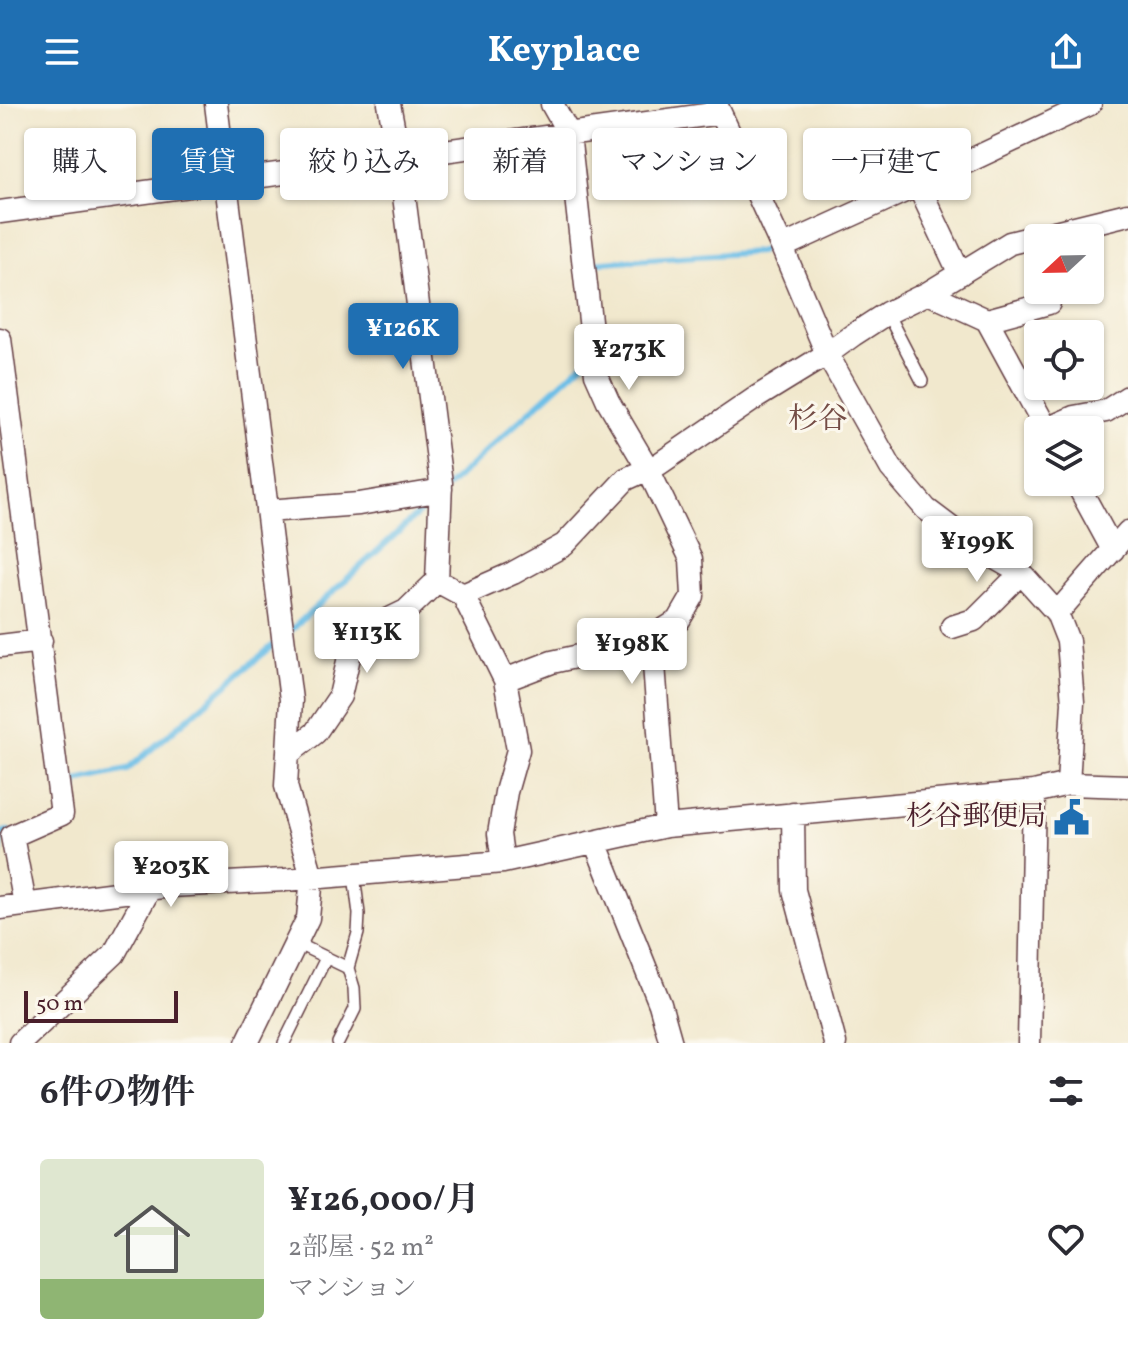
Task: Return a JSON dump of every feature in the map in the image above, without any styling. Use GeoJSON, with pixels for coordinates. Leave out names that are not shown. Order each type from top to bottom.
{"type":"FeatureCollection","features":[{"type":"Feature","properties":{"kind":"street"},"geometry":{"type":"LineString","coordinates":[[216,104],[219,128]]}},
{"type":"Feature","properties":{"kind":"street"},"geometry":{"type":"LineString","coordinates":[[389,104],[394,128]]}},
{"type":"Feature","properties":{"kind":"street"},"geometry":{"type":"LineString","coordinates":[[552,104],[566,128]]}},
{"type":"Feature","properties":{"kind":"street"},"geometry":{"type":"LineString","coordinates":[[971,160],[1090,104]]}},
{"type":"Feature","properties":{"kind":"street"},"geometry":{"type":"LineString","coordinates":[[576,133],[718,109],[827,354],[891,468],[926,509],[979,549],[1021,573],[1057,613],[1068,641],[1073,702],[1068,784]]}},
{"type":"Feature","properties":{"kind":"street"},"geometry":{"type":"LineString","coordinates":[[0,212],[152,191]]}},
{"type":"Feature","properties":{"kind":"street"},"geometry":{"type":"LineString","coordinates":[[505,680],[552,662],[652,637],[679,620],[693,596],[691,559],[648,469],[608,401],[596,374],[576,196]]}},
{"type":"Feature","properties":{"kind":"street"},"geometry":{"type":"LineString","coordinates":[[227,200],[291,700],[286,786],[312,877],[308,918],[247,1043]]}},
{"type":"Feature","properties":{"kind":"street"},"geometry":{"type":"LineString","coordinates":[[288,754],[315,733],[340,696],[352,644],[369,629],[406,611],[437,581],[441,489],[404,200]]}},
{"type":"Feature","properties":{"kind":"street"},"geometry":{"type":"LineString","coordinates":[[782,247],[885,200]]}},
{"type":"Feature","properties":{"kind":"street"},"geometry":{"type":"LineString","coordinates":[[925,200],[960,274]]}},
{"type":"Feature","properties":{"kind":"street"},"geometry":{"type":"LineString","coordinates":[[1100,224],[1128,214]]}},
{"type":"Feature","properties":{"kind":"street"},"geometry":{"type":"LineString","coordinates":[[463,595],[513,573],[564,545],[626,479],[659,464],[887,313],[928,293],[1010,243],[1024,246]]}},
{"type":"Feature","properties":{"kind":"street"},"geometry":{"type":"LineString","coordinates":[[928,293],[987,320],[1040,416]]}},
{"type":"Feature","properties":{"kind":"street"},"geometry":{"type":"LineString","coordinates":[[987,320],[1045,304]]}},
{"type":"Feature","properties":{"kind":"street"},"geometry":{"type":"LineString","coordinates":[[0,339],[62,814],[12,836],[25,904]]}},
{"type":"Feature","properties":{"kind":"street"},"geometry":{"type":"LineString","coordinates":[[1079,416],[1106,411],[1128,397]]}},
{"type":"Feature","properties":{"kind":"street"},"geometry":{"type":"LineString","coordinates":[[267,511],[359,504],[441,489]]}},
{"type":"Feature","properties":{"kind":"street"},"geometry":{"type":"LineString","coordinates":[[1084,496],[1113,550]]}},
{"type":"Feature","properties":{"kind":"street"},"geometry":{"type":"LineString","coordinates":[[1057,613],[1128,532]]}},
{"type":"Feature","properties":{"kind":"street"},"geometry":{"type":"LineString","coordinates":[[952,627],[974,620],[1021,573]]}},
{"type":"Feature","properties":{"kind":"street"},"geometry":{"type":"LineString","coordinates":[[437,581],[463,595],[505,680],[518,750],[506,792],[499,834],[503,862]]}},
{"type":"Feature","properties":{"kind":"street"},"geometry":{"type":"LineString","coordinates":[[652,637],[666,826]]}},
{"type":"Feature","properties":{"kind":"street"},"geometry":{"type":"LineString","coordinates":[[0,646],[41,641]]}},
{"type":"Feature","properties":{"kind":"street"},"geometry":{"type":"LineString","coordinates":[[0,908],[150,888],[503,862],[666,826],[1034,792],[1068,784],[1128,786]]}},
{"type":"Feature","properties":{"kind":"street"},"geometry":{"type":"LineString","coordinates":[[1029,1043],[1034,792]]}},
{"type":"Feature","properties":{"kind":"street"},"geometry":{"type":"LineString","coordinates":[[793,814],[794,890],[835,1043]]}},
{"type":"Feature","properties":{"kind":"street"},"geometry":{"type":"LineString","coordinates":[[595,842],[660,1004],[671,1043]]}},
{"type":"Feature","properties":{"kind":"street"},"geometry":{"type":"LineString","coordinates":[[20,1043],[114,954],[150,888]]}},
{"type":"Feature","properties":{"kind":"lane"},"geometry":{"type":"LineString","coordinates":[[887,313],[922,381]]}},
{"type":"Feature","properties":{"kind":"lane"},"geometry":{"type":"LineString","coordinates":[[338,1043],[355,1009],[354,988],[348,968],[358,933],[354,875]]}},
{"type":"Feature","properties":{"kind":"lane"},"geometry":{"type":"LineString","coordinates":[[296,943],[348,968]]}},
{"type":"Feature","properties":{"kind":"lane"},"geometry":{"type":"LineString","coordinates":[[284,1043],[326,958]]}},
{"type":"Feature","properties":{"kind":"waterway"},"geometry":{"type":"LineString","coordinates":[[586,263],[759,252],[777,243]]}},
{"type":"Feature","properties":{"kind":"waterway"},"geometry":{"type":"LineString","coordinates":[[446,488],[586,360],[585,356]]}},
{"type":"Feature","properties":{"kind":"waterway"},"geometry":{"type":"LineString","coordinates":[[290,631],[432,501]]}},
{"type":"Feature","properties":{"kind":"waterway"},"geometry":{"type":"LineString","coordinates":[[71,816],[77,781],[127,770],[278,641]]}},
{"type":"Feature","properties":{"kind":"waterway"},"geometry":{"type":"LineString","coordinates":[[0,858],[1,833],[8,831]]}},
{"type":"Feature","properties":{"kind":"place","name":"杉谷郵便局"},"geometry":{"type":"Point","coordinates":[1072,817]}},
{"type":"Feature","properties":{"kind":"district","name":"杉谷"},"geometry":{"type":"Point","coordinates":[818,420]}}]}
